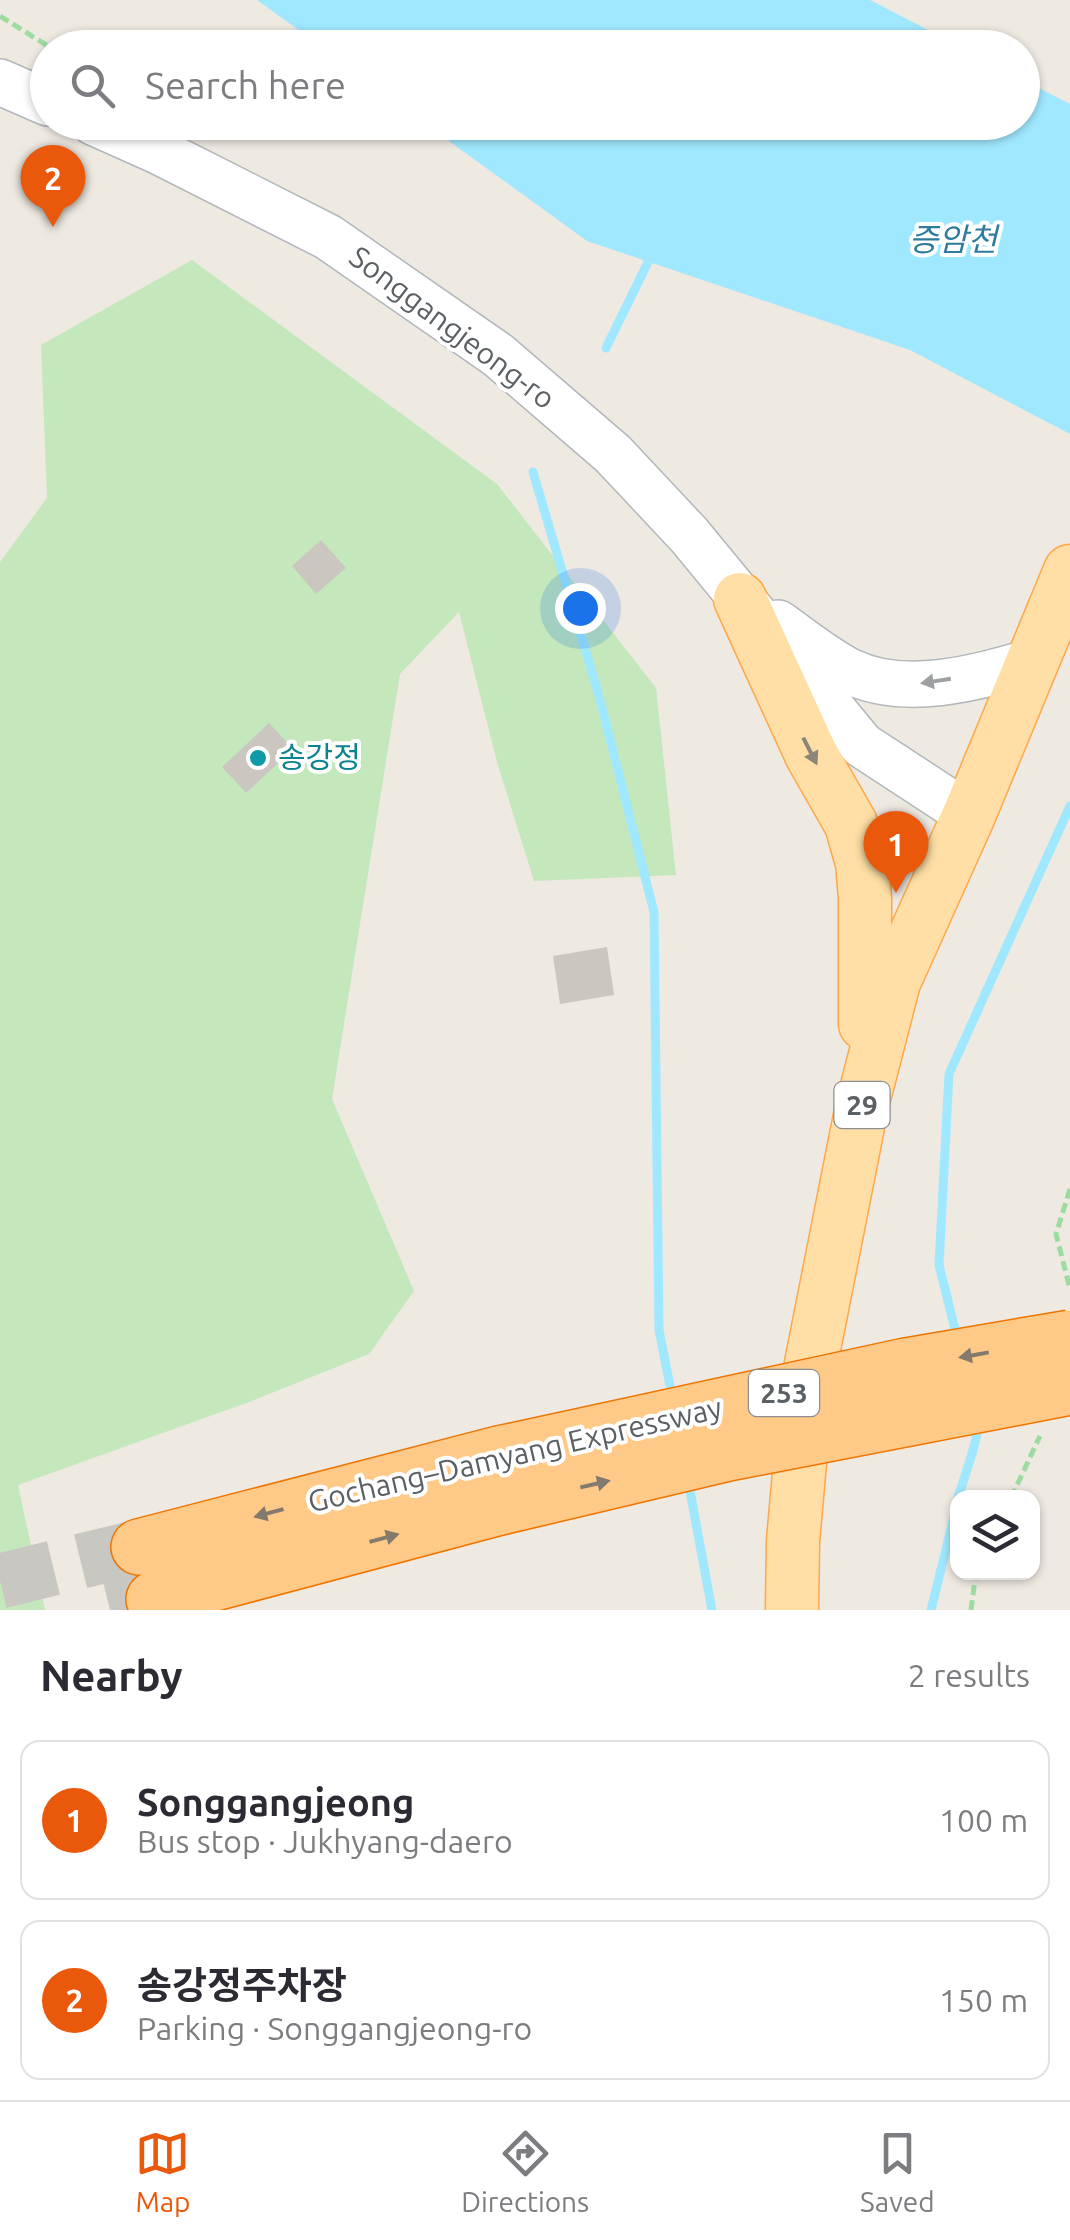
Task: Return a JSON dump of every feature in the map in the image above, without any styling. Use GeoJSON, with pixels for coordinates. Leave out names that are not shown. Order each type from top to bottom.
{"type":"FeatureCollection","features":[{"type":"Feature","properties":{"kind":"highway","name":"Gochang–Damyang Expressway"},"geometry":{"type":"LineString","coordinates":[[154,1599],[499,1480],[906,1366],[1070,1338]]}},
{"type":"Feature","properties":{"kind":"highway","name":"Gochang–Damyang Expressway"},"geometry":{"type":"LineString","coordinates":[[139,1547],[499,1480],[728,1453],[1070,1387]]}},
{"type":"Feature","properties":{"kind":"main road"},"geometry":{"type":"LineString","coordinates":[[0,82],[30,94]]}},
{"type":"Feature","properties":{"kind":"main road","name":"Songgangjeong-ro"},"geometry":{"type":"LineString","coordinates":[[134,140],[328,237],[498,355],[613,454],[689,535],[862,745],[969,815]]}},
{"type":"Feature","properties":{"kind":"main road","name":"29"},"geometry":{"type":"LineString","coordinates":[[792,1610],[792,1541],[808,1384],[862,1106],[894,982],[969,815],[1070,570]]}},
{"type":"Feature","properties":{"kind":"main road"},"geometry":{"type":"LineString","coordinates":[[740,599],[850,671],[896,686],[988,674],[1038,646]]}},
{"type":"Feature","properties":{"kind":"main road"},"geometry":{"type":"LineString","coordinates":[[740,599],[811,754],[851,824],[862,864],[867,947],[862,1106]]}},
{"type":"Feature","properties":{"kind":"path"},"geometry":{"type":"LineString","coordinates":[[0,16],[30,35]]}},
{"type":"Feature","properties":{"kind":"path"},"geometry":{"type":"LineString","coordinates":[[1070,1189],[1056,1234],[1070,1289]]}},
{"type":"Feature","properties":{"kind":"path"},"geometry":{"type":"LineString","coordinates":[[971,1610],[975,1580]]}},
{"type":"Feature","properties":{"kind":"green space"},"geometry":{"type":"Polygon","coordinates":[[[192,260],[497,484],[656,688],[676,875],[534,881],[497,762],[459,612],[400,674],[332,1099],[414,1291],[369,1354],[249,1402],[18,1485],[45,1610],[0,1610],[0,562],[47,498],[41,345],[192,260]]]}},
{"type":"Feature","properties":{"kind":"water"},"geometry":{"type":"Polygon","coordinates":[[[257,0],[870,0],[928,30],[298,30],[257,0]]]}},
{"type":"Feature","properties":{"kind":"water","name":"증암천"},"geometry":{"type":"Polygon","coordinates":[[[1040,89],[1070,104],[1070,434],[910,350],[587,241],[447,140],[1040,140],[1040,89]]]}},
{"type":"Feature","properties":{"kind":"building"},"geometry":{"type":"Polygon","coordinates":[[[321,540],[346,568],[316,594],[292,566],[321,540]]]}},
{"type":"Feature","properties":{"kind":"building","name":"송강정"},"geometry":{"type":"Polygon","coordinates":[[[269,723],[293,749],[246,793],[222,767],[269,723]]]}},
{"type":"Feature","properties":{"kind":"building"},"geometry":{"type":"Polygon","coordinates":[[[607,947],[614,995],[560,1004],[553,956],[607,947]]]}},
{"type":"Feature","properties":{"kind":"waterway"},"geometry":{"type":"LineString","coordinates":[[606,348],[653,252]]}},
{"type":"Feature","properties":{"kind":"waterway"},"geometry":{"type":"LineString","coordinates":[[533,472],[599,696],[654,912],[659,1330],[672,1396]]}},
{"type":"Feature","properties":{"kind":"waterway"},"geometry":{"type":"LineString","coordinates":[[958,1341],[939,1265],[949,1074],[1070,806]]}},
{"type":"Feature","properties":{"kind":"waterway"},"geometry":{"type":"LineString","coordinates":[[960,1490],[978,1424]]}},
{"type":"Feature","properties":{"kind":"waterway"},"geometry":{"type":"LineString","coordinates":[[688,1480],[712,1610]]}},
{"type":"Feature","properties":{"kind":"waterway"},"geometry":{"type":"LineString","coordinates":[[931,1610],[950,1533]]}},
{"type":"Feature","properties":{"kind":"tunnel"},"geometry":{"type":"LineString","coordinates":[[0,1581],[139,1547]]}},
{"type":"Feature","properties":{"kind":"tunnel"},"geometry":{"type":"LineString","coordinates":[[110,1610],[154,1599]]}},
{"type":"Feature","properties":{"kind":"place","name":"송강정주차장"},"geometry":{"type":"Point","coordinates":[53,227]}},
{"type":"Feature","properties":{"kind":"place","name":"송강정"},"geometry":{"type":"Point","coordinates":[258,758]}},
{"type":"Feature","properties":{"kind":"place","name":"Songgangjeong"},"geometry":{"type":"Point","coordinates":[896,893]}}]}
